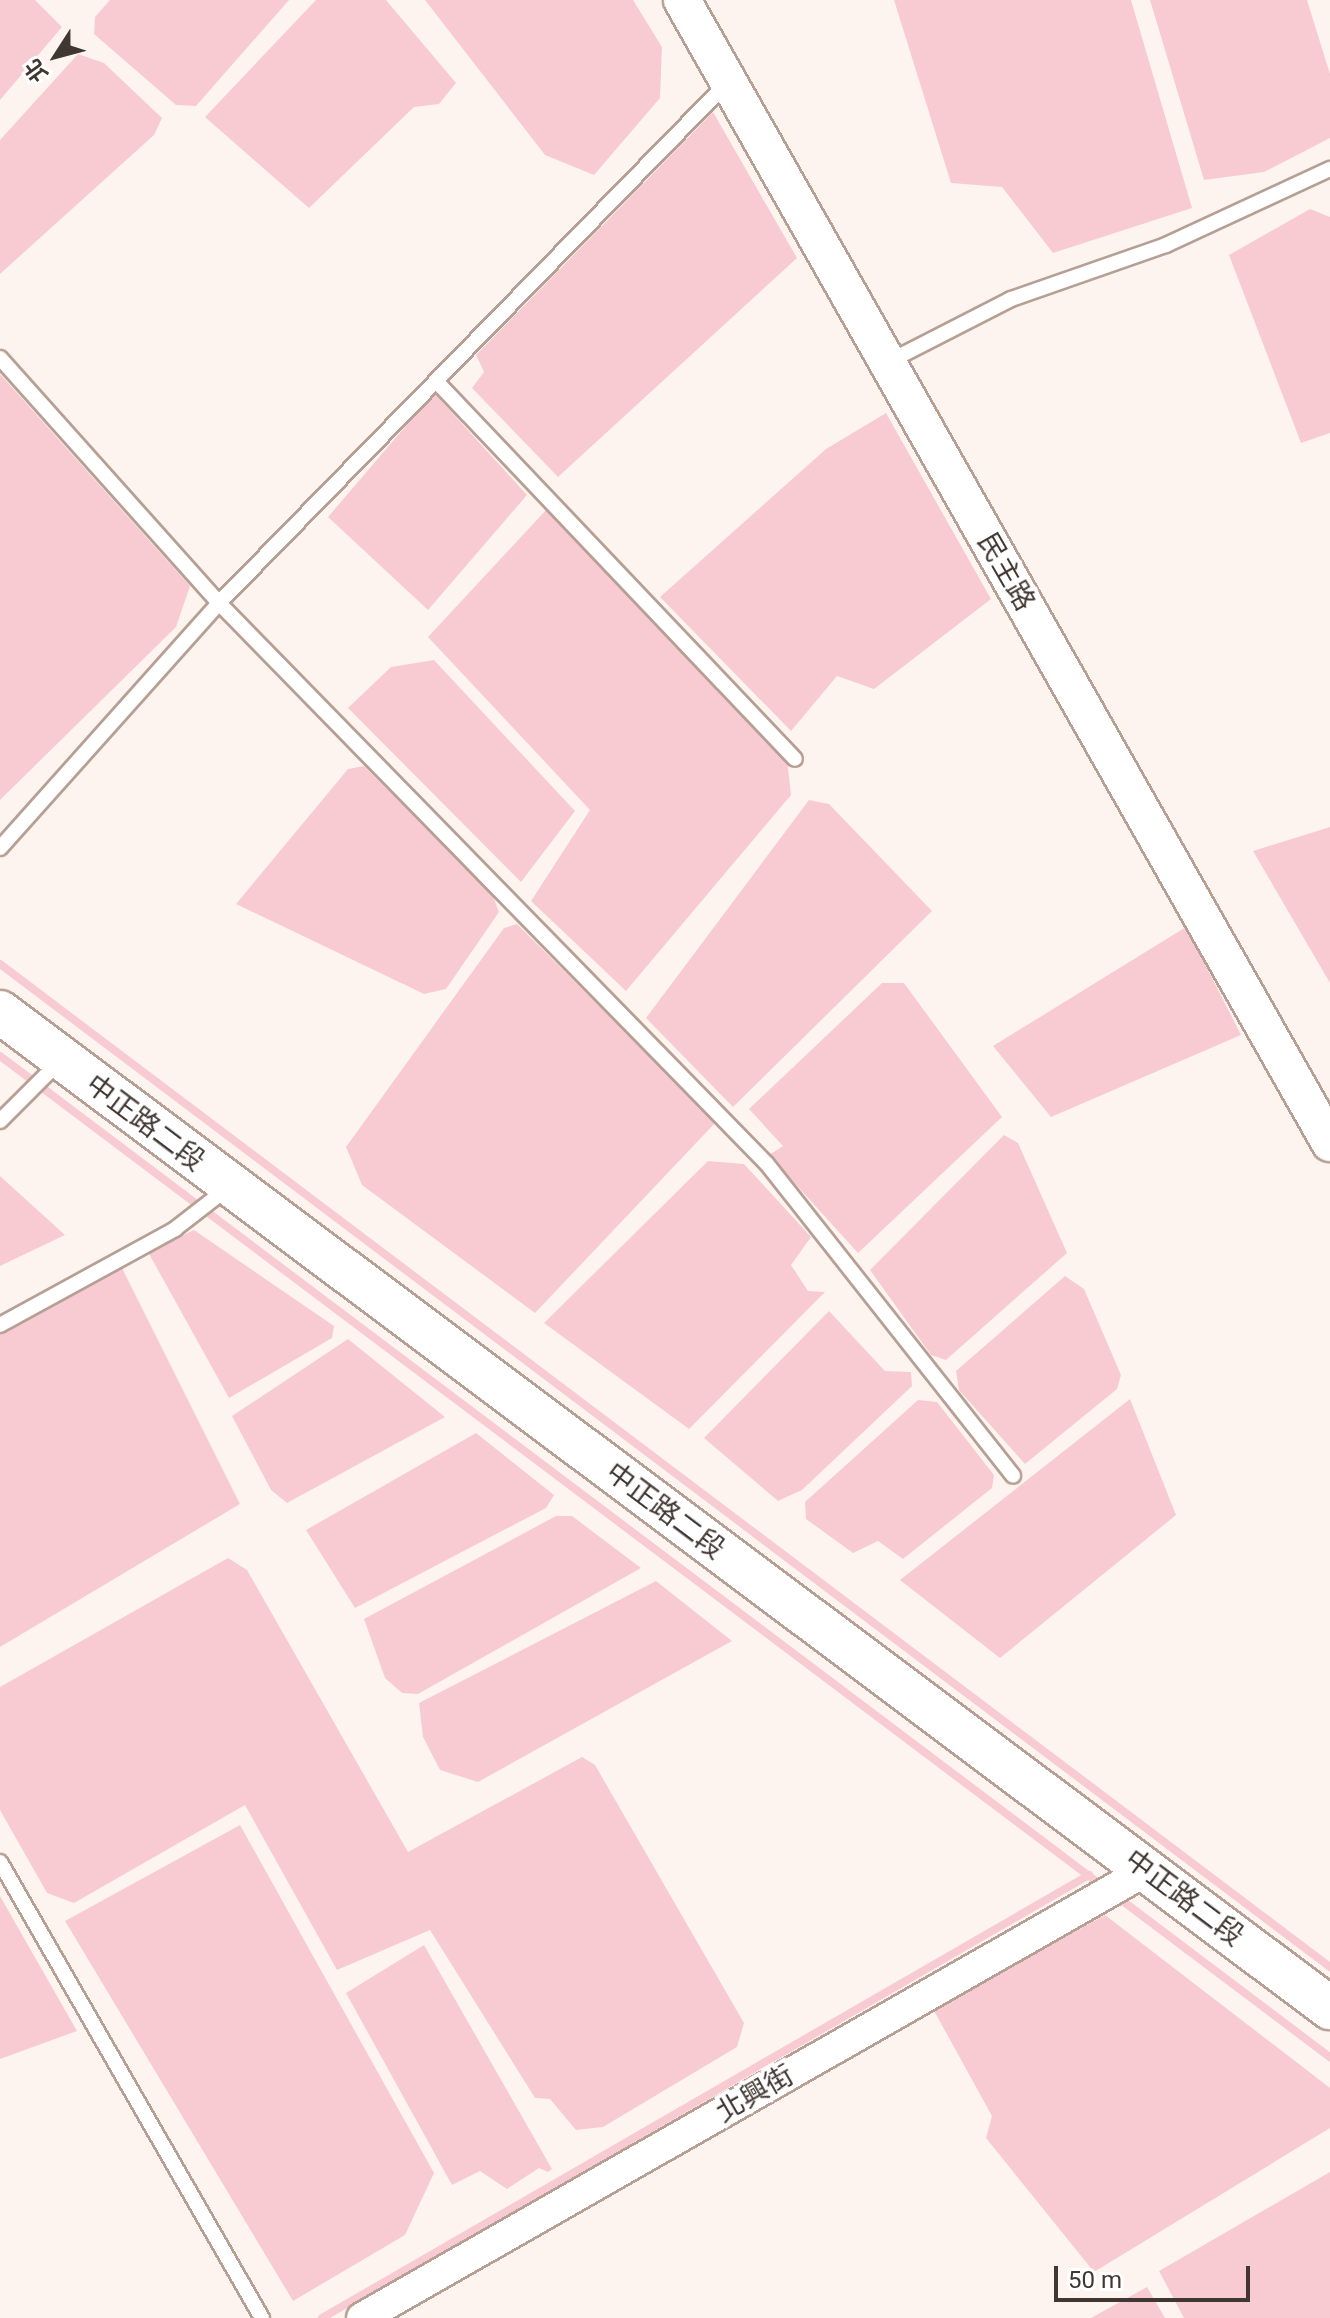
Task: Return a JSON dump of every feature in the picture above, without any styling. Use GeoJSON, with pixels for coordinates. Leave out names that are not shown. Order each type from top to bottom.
{"type":"FeatureCollection","features":[{"type":"Feature","properties":{"kind":"main road","name":"中正路二段"},"geometry":{"type":"LineString","coordinates":[[0,1012],[1330,2008]]}},
{"type":"Feature","properties":{"kind":"street","name":"民主路"},"geometry":{"type":"LineString","coordinates":[[682,0],[1330,1143]]}},
{"type":"Feature","properties":{"kind":"street","name":"北興街"},"geometry":{"type":"LineString","coordinates":[[362,2318],[1147,1870]]}},
{"type":"Feature","properties":{"kind":"lane"},"geometry":{"type":"LineString","coordinates":[[0,848],[219,603],[728,82]]}},
{"type":"Feature","properties":{"kind":"lane"},"geometry":{"type":"LineString","coordinates":[[887,362],[1011,299],[1166,245],[1330,169]]}},
{"type":"Feature","properties":{"kind":"lane"},"geometry":{"type":"LineString","coordinates":[[0,358],[219,603],[767,1164],[1013,1476]]}},
{"type":"Feature","properties":{"kind":"lane"},"geometry":{"type":"LineString","coordinates":[[436,381],[795,759]]}},
{"type":"Feature","properties":{"kind":"lane"},"geometry":{"type":"LineString","coordinates":[[0,1121],[61,1059]]}},
{"type":"Feature","properties":{"kind":"lane"},"geometry":{"type":"LineString","coordinates":[[0,1325],[175,1229],[230,1187]]}},
{"type":"Feature","properties":{"kind":"lane"},"geometry":{"type":"LineString","coordinates":[[0,1862],[262,2318]]}},
{"type":"Feature","properties":{"kind":"shaded area"},"geometry":{"type":"Polygon","coordinates":[[[0,0],[35,0],[62,27],[0,100],[0,0]]]}},
{"type":"Feature","properties":{"kind":"shaded area"},"geometry":{"type":"Polygon","coordinates":[[[110,0],[289,0],[196,106],[176,105],[94,34],[95,17],[110,0]]]}},
{"type":"Feature","properties":{"kind":"shaded area"},"geometry":{"type":"Polygon","coordinates":[[[316,0],[386,0],[456,83],[439,104],[414,107],[309,208],[205,117],[316,0]]]}},
{"type":"Feature","properties":{"kind":"shaded area"},"geometry":{"type":"Polygon","coordinates":[[[425,0],[633,0],[662,47],[660,98],[594,175],[545,155],[425,0]]]}},
{"type":"Feature","properties":{"kind":"shaded area"},"geometry":{"type":"Polygon","coordinates":[[[894,0],[1131,0],[1192,208],[1053,253],[1002,187],[951,183],[894,0]]]}},
{"type":"Feature","properties":{"kind":"shaded area"},"geometry":{"type":"Polygon","coordinates":[[[1150,0],[1307,0],[1330,74],[1330,138],[1264,172],[1204,180],[1150,0]]]}},
{"type":"Feature","properties":{"kind":"shaded area"},"geometry":{"type":"Polygon","coordinates":[[[78,54],[104,63],[162,118],[154,135],[0,274],[0,140],[78,54]]]}},
{"type":"Feature","properties":{"kind":"shaded area"},"geometry":{"type":"Polygon","coordinates":[[[713,112],[797,258],[558,477],[472,388],[484,372],[476,355],[713,112]]]}},
{"type":"Feature","properties":{"kind":"shaded area"},"geometry":{"type":"Polygon","coordinates":[[[1310,209],[1330,217],[1330,433],[1301,443],[1229,255],[1310,209]]]}},
{"type":"Feature","properties":{"kind":"shaded area"},"geometry":{"type":"Polygon","coordinates":[[[0,374],[190,586],[176,627],[0,800],[0,374]]]}},
{"type":"Feature","properties":{"kind":"shaded area"},"geometry":{"type":"Polygon","coordinates":[[[434,393],[527,495],[428,610],[328,517],[434,393]]]}},
{"type":"Feature","properties":{"kind":"shaded area"},"geometry":{"type":"Polygon","coordinates":[[[886,413],[991,599],[874,689],[837,676],[791,731],[660,597],[826,449],[886,413]]]}},
{"type":"Feature","properties":{"kind":"shaded area"},"geometry":{"type":"Polygon","coordinates":[[[547,509],[787,759],[791,795],[626,991],[531,901],[590,810],[428,637],[547,509]]]}},
{"type":"Feature","properties":{"kind":"shaded area"},"geometry":{"type":"Polygon","coordinates":[[[434,660],[575,811],[521,882],[348,708],[391,667],[434,660]]]}},
{"type":"Feature","properties":{"kind":"shaded area"},"geometry":{"type":"Polygon","coordinates":[[[364,766],[493,896],[499,912],[446,989],[424,994],[236,904],[348,769],[364,766]]]}},
{"type":"Feature","properties":{"kind":"shaded area"},"geometry":{"type":"Polygon","coordinates":[[[809,800],[829,804],[932,911],[733,1107],[646,1018],[809,800]]]}},
{"type":"Feature","properties":{"kind":"shaded area"},"geometry":{"type":"Polygon","coordinates":[[[1330,827],[1330,983],[1253,851],[1330,827]]]}},
{"type":"Feature","properties":{"kind":"shaded area"},"geometry":{"type":"Polygon","coordinates":[[[517,924],[716,1122],[535,1313],[362,1185],[346,1147],[504,928],[517,924]]]}},
{"type":"Feature","properties":{"kind":"shaded area"},"geometry":{"type":"Polygon","coordinates":[[[1186,927],[1241,1035],[1051,1117],[993,1046],[1186,927]]]}},
{"type":"Feature","properties":{"kind":"shaded area"},"geometry":{"type":"Polygon","coordinates":[[[882,983],[904,983],[1002,1117],[858,1253],[769,1155],[783,1146],[749,1109],[882,983]]]}},
{"type":"Feature","properties":{"kind":"shaded area"},"geometry":{"type":"Polygon","coordinates":[[[1004,1135],[1018,1143],[1067,1253],[946,1360],[931,1355],[870,1270],[1004,1135]]]}},
{"type":"Feature","properties":{"kind":"shaded area"},"geometry":{"type":"Polygon","coordinates":[[[708,1161],[744,1164],[811,1237],[791,1265],[808,1291],[825,1292],[689,1429],[544,1323],[708,1161]]]}},
{"type":"Feature","properties":{"kind":"shaded area"},"geometry":{"type":"Polygon","coordinates":[[[0,1176],[65,1235],[0,1266],[0,1176]]]}},
{"type":"Feature","properties":{"kind":"shaded area"},"geometry":{"type":"Polygon","coordinates":[[[194,1230],[334,1326],[332,1338],[229,1398],[148,1252],[194,1230]]]}},
{"type":"Feature","properties":{"kind":"shaded area"},"geometry":{"type":"Polygon","coordinates":[[[118,1260],[240,1504],[0,1647],[0,1314],[118,1260]]]}},
{"type":"Feature","properties":{"kind":"shaded area"},"geometry":{"type":"Polygon","coordinates":[[[1065,1276],[1084,1289],[1121,1375],[1117,1389],[1025,1464],[959,1390],[956,1371],[1065,1276]]]}},
{"type":"Feature","properties":{"kind":"shaded area"},"geometry":{"type":"Polygon","coordinates":[[[829,1311],[885,1371],[911,1372],[912,1386],[802,1490],[778,1501],[704,1438],[829,1311]]]}},
{"type":"Feature","properties":{"kind":"shaded area"},"geometry":{"type":"Polygon","coordinates":[[[348,1339],[445,1417],[287,1503],[271,1490],[232,1416],[348,1339]]]}},
{"type":"Feature","properties":{"kind":"shaded area"},"geometry":{"type":"Polygon","coordinates":[[[1130,1399],[1176,1515],[1000,1658],[900,1580],[1130,1399]]]}},
{"type":"Feature","properties":{"kind":"shaded area"},"geometry":{"type":"Polygon","coordinates":[[[918,1400],[937,1402],[994,1475],[992,1488],[903,1559],[878,1541],[853,1553],[806,1519],[805,1502],[918,1400]]]}},
{"type":"Feature","properties":{"kind":"shaded area"},"geometry":{"type":"Polygon","coordinates":[[[476,1433],[554,1495],[546,1508],[355,1608],[306,1530],[476,1433]]]}},
{"type":"Feature","properties":{"kind":"shaded area"},"geometry":{"type":"Polygon","coordinates":[[[556,1516],[572,1516],[641,1568],[418,1694],[402,1693],[385,1678],[364,1619],[556,1516]]]}},
{"type":"Feature","properties":{"kind":"shaded area"},"geometry":{"type":"Polygon","coordinates":[[[228,1558],[247,1570],[408,1852],[582,1757],[595,1765],[744,2023],[737,2047],[603,2127],[576,2130],[550,2099],[535,2098],[430,1930],[337,1970],[245,1805],[74,1903],[47,1893],[0,1810],[0,1687],[228,1558]]]}},
{"type":"Feature","properties":{"kind":"shaded area"},"geometry":{"type":"Polygon","coordinates":[[[656,1581],[732,1641],[478,1782],[440,1770],[423,1737],[419,1703],[656,1581]]]}},
{"type":"Feature","properties":{"kind":"shaded area"},"geometry":{"type":"Polygon","coordinates":[[[240,1825],[434,2173],[405,2235],[293,2301],[65,1921],[240,1825]]]}},
{"type":"Feature","properties":{"kind":"shaded area"},"geometry":{"type":"Polygon","coordinates":[[[0,1896],[77,2031],[0,2059],[0,1896]]]}},
{"type":"Feature","properties":{"kind":"shaded area"},"geometry":{"type":"Polygon","coordinates":[[[1105,1915],[1330,2088],[1330,2128],[1094,2272],[986,2138],[992,2116],[933,2009],[1105,1915]]]}},
{"type":"Feature","properties":{"kind":"shaded area"},"geometry":{"type":"Polygon","coordinates":[[[424,1945],[552,2169],[548,2172],[539,2168],[507,2189],[480,2171],[452,2185],[346,1993],[424,1945]]]}},
{"type":"Feature","properties":{"kind":"shaded area"},"geometry":{"type":"Polygon","coordinates":[[[1330,2172],[1330,2318],[1184,2318],[1159,2271],[1330,2172]]]}},
{"type":"Feature","properties":{"kind":"shaded area"},"geometry":{"type":"Polygon","coordinates":[[[1147,2287],[1165,2318],[1091,2318],[1147,2287]]]}},
{"type":"Feature","properties":{"kind":"waterway"},"geometry":{"type":"LineString","coordinates":[[0,964],[1330,1967]]}},
{"type":"Feature","properties":{"kind":"waterway"},"geometry":{"type":"LineString","coordinates":[[0,1056],[1105,1888]]}},
{"type":"Feature","properties":{"kind":"waterway"},"geometry":{"type":"LineString","coordinates":[[322,2318],[1089,1875]]}},
{"type":"Feature","properties":{"kind":"waterway"},"geometry":{"type":"LineString","coordinates":[[1116,1896],[1330,2057]]}}]}
